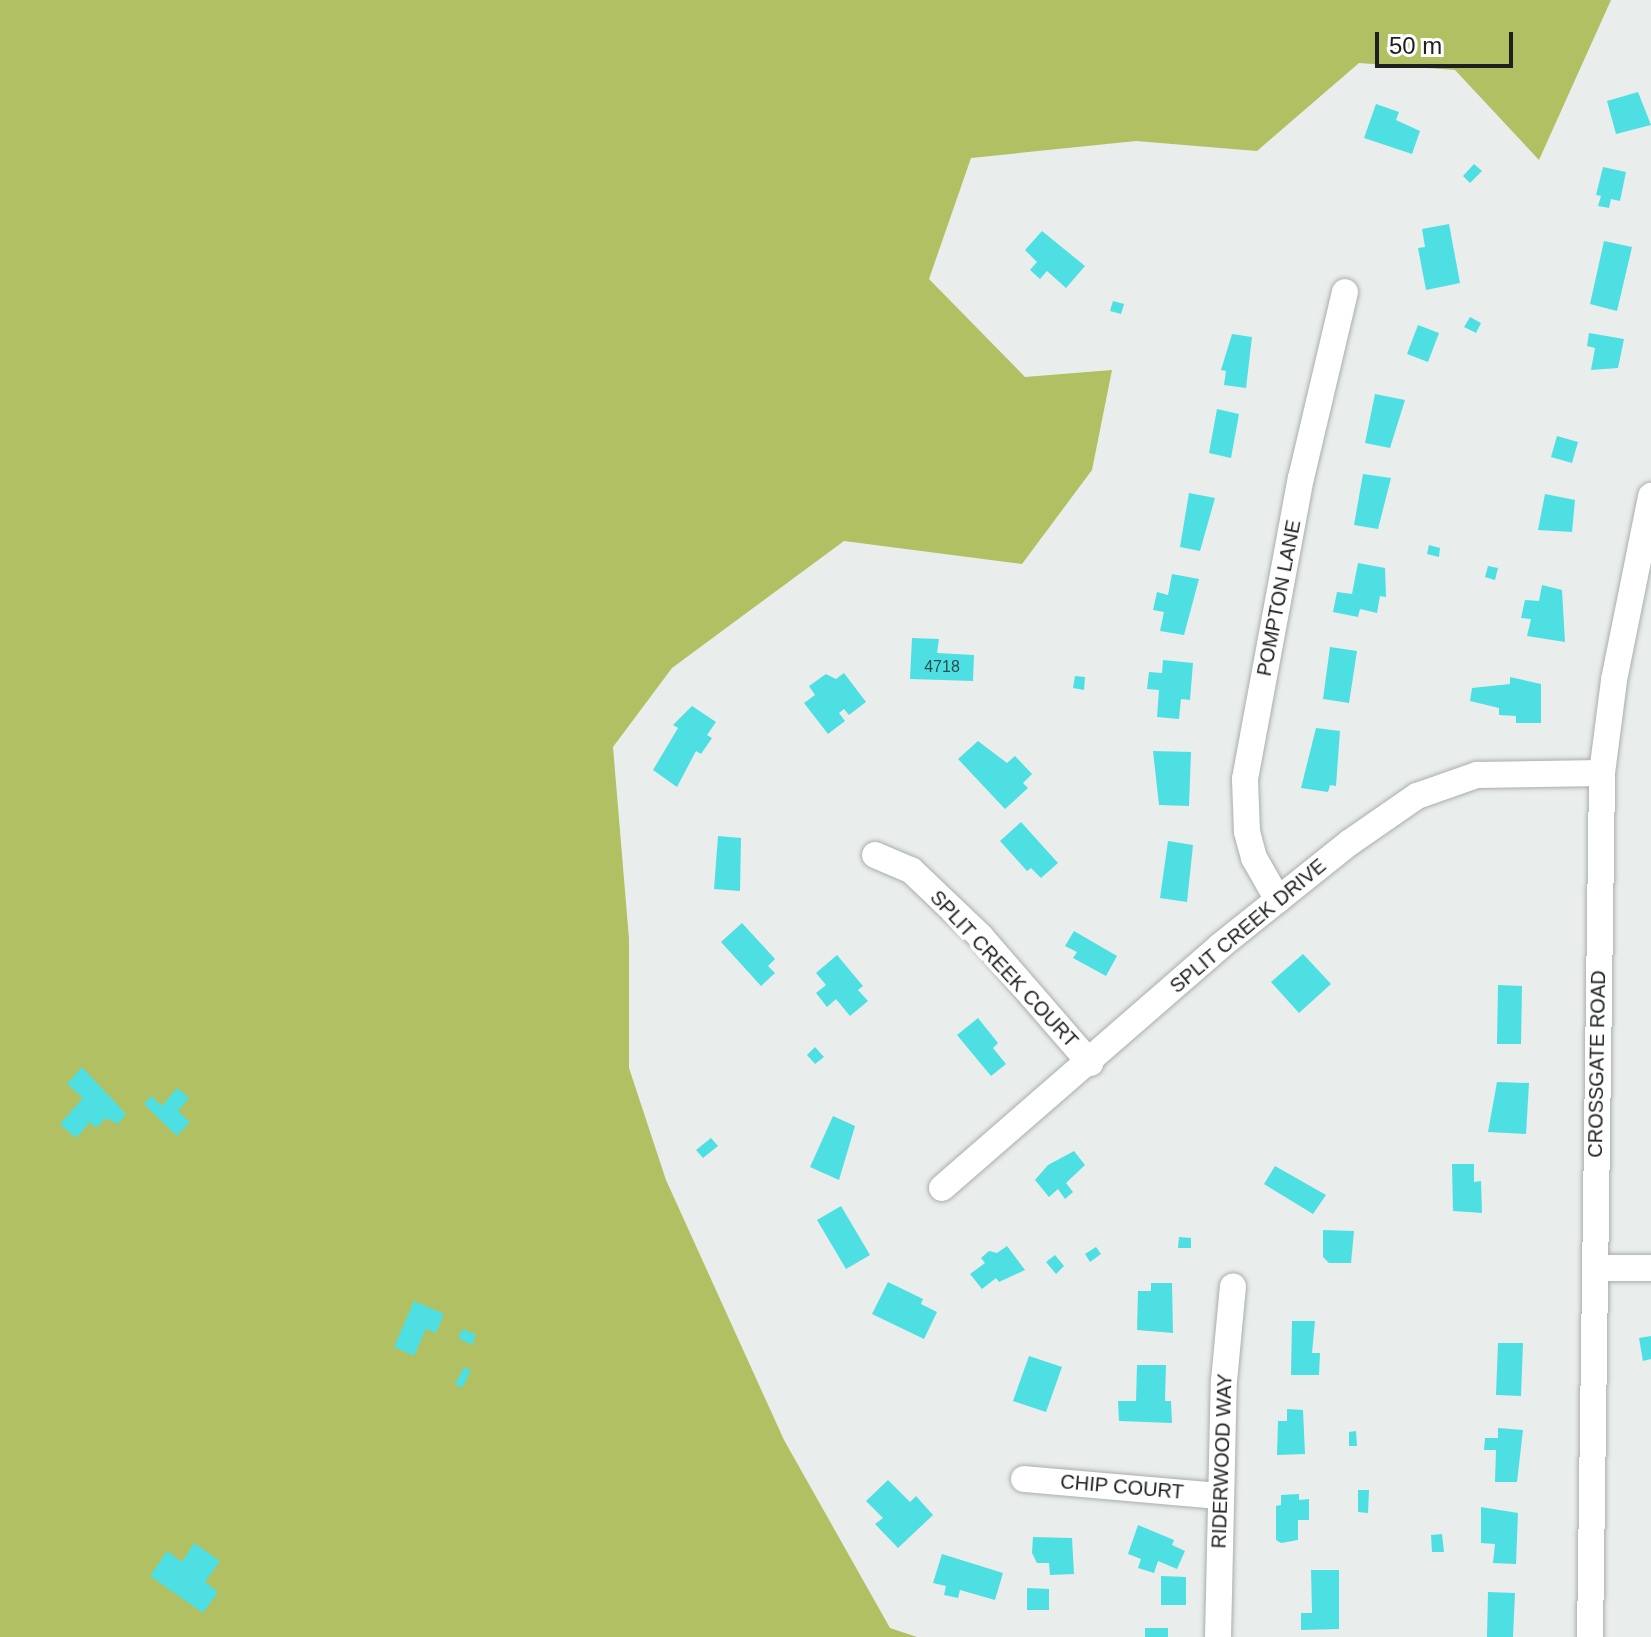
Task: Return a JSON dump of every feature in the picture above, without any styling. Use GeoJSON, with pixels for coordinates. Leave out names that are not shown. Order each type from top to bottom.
{"type":"FeatureCollection","features":[{"type":"Feature","properties":{"kind":"street","name":"POMPTON LANE"},"geometry":{"type":"LineString","coordinates":[[1278,900],[1247,832],[1245,779],[1301,478],[1345,292]]}},
{"type":"Feature","properties":{"kind":"street","name":"CROSSGATE ROAD"},"geometry":{"type":"LineString","coordinates":[[1590,1637],[1602,773],[1614,680],[1651,496]]}},
{"type":"Feature","properties":{"kind":"street","name":"SPLIT CREEK DRIVE"},"geometry":{"type":"LineString","coordinates":[[942,1188],[1278,900],[1368,829],[1443,784],[1477,775],[1602,773]]}},
{"type":"Feature","properties":{"kind":"street","name":"SPLIT CREEK COURT"},"geometry":{"type":"LineString","coordinates":[[875,855],[894,860],[921,880],[981,937],[1090,1063]]}},
{"type":"Feature","properties":{"kind":"street"},"geometry":{"type":"LineString","coordinates":[[1596,1268],[1651,1268]]}},
{"type":"Feature","properties":{"kind":"street","name":"RIDERWOOD WAY"},"geometry":{"type":"LineString","coordinates":[[1218,1637],[1220,1496],[1233,1286]]}},
{"type":"Feature","properties":{"kind":"street","name":"CHIP COURT"},"geometry":{"type":"LineString","coordinates":[[1024,1479],[1220,1496]]}},
{"type":"Feature","properties":{"kind":"green space"},"geometry":{"type":"Polygon","coordinates":[[[0,0],[1611,0],[1539,160],[1455,70],[1359,63],[1257,151],[1136,141],[971,158],[929,279],[1025,377],[1112,370],[1092,470],[1022,564],[844,541],[672,668],[613,747],[629,939],[629,1068],[666,1180],[784,1440],[890,1628],[917,1637],[0,1637],[0,0]]]}},
{"type":"Feature","properties":{"kind":"building"},"geometry":{"type":"Polygon","coordinates":[[[1638,92],[1651,125],[1616,134],[1607,101],[1638,92]]]}},
{"type":"Feature","properties":{"kind":"building"},"geometry":{"type":"Polygon","coordinates":[[[1376,104],[1399,112],[1396,120],[1420,131],[1412,154],[1364,138],[1376,104]]]}},
{"type":"Feature","properties":{"kind":"building"},"geometry":{"type":"Polygon","coordinates":[[[1474,164],[1482,171],[1470,183],[1463,176],[1474,164]]]}},
{"type":"Feature","properties":{"kind":"building"},"geometry":{"type":"Polygon","coordinates":[[[1603,167],[1626,172],[1620,201],[1611,199],[1609,208],[1598,206],[1601,196],[1596,195],[1603,167]]]}},
{"type":"Feature","properties":{"kind":"building"},"geometry":{"type":"Polygon","coordinates":[[[1449,224],[1460,283],[1426,290],[1418,248],[1425,247],[1422,229],[1449,224]]]}},
{"type":"Feature","properties":{"kind":"building"},"geometry":{"type":"Polygon","coordinates":[[[1042,231],[1085,266],[1066,288],[1047,271],[1040,279],[1030,270],[1037,262],[1025,250],[1042,231]]]}},
{"type":"Feature","properties":{"kind":"building"},"geometry":{"type":"Polygon","coordinates":[[[1604,241],[1632,247],[1617,311],[1590,304],[1604,241]]]}},
{"type":"Feature","properties":{"kind":"building"},"geometry":{"type":"Polygon","coordinates":[[[1113,301],[1124,304],[1121,314],[1110,311],[1113,301]]]}},
{"type":"Feature","properties":{"kind":"building"},"geometry":{"type":"Polygon","coordinates":[[[1470,317],[1481,323],[1476,333],[1464,327],[1470,317]]]}},
{"type":"Feature","properties":{"kind":"building"},"geometry":{"type":"Polygon","coordinates":[[[1418,325],[1439,333],[1428,362],[1407,354],[1418,325]]]}},
{"type":"Feature","properties":{"kind":"building"},"geometry":{"type":"Polygon","coordinates":[[[1589,333],[1624,339],[1618,368],[1591,370],[1595,348],[1587,346],[1589,333]]]}},
{"type":"Feature","properties":{"kind":"building"},"geometry":{"type":"Polygon","coordinates":[[[1232,334],[1252,337],[1246,388],[1224,385],[1226,371],[1221,370],[1232,334]]]}},
{"type":"Feature","properties":{"kind":"building"},"geometry":{"type":"Polygon","coordinates":[[[1375,394],[1405,400],[1390,448],[1365,443],[1375,394]]]}},
{"type":"Feature","properties":{"kind":"building"},"geometry":{"type":"Polygon","coordinates":[[[1217,409],[1239,414],[1231,458],[1209,453],[1217,409]]]}},
{"type":"Feature","properties":{"kind":"building"},"geometry":{"type":"Polygon","coordinates":[[[1557,436],[1578,442],[1572,463],[1551,457],[1557,436]]]}},
{"type":"Feature","properties":{"kind":"building"},"geometry":{"type":"Polygon","coordinates":[[[1363,474],[1391,478],[1378,529],[1354,525],[1363,474]]]}},
{"type":"Feature","properties":{"kind":"building"},"geometry":{"type":"Polygon","coordinates":[[[1189,493],[1215,498],[1200,551],[1180,547],[1189,493]]]}},
{"type":"Feature","properties":{"kind":"building"},"geometry":{"type":"Polygon","coordinates":[[[1545,494],[1575,500],[1572,532],[1538,530],[1545,494]]]}},
{"type":"Feature","properties":{"kind":"building"},"geometry":{"type":"Polygon","coordinates":[[[1429,545],[1440,548],[1439,557],[1427,554],[1429,545]]]}},
{"type":"Feature","properties":{"kind":"building"},"geometry":{"type":"Polygon","coordinates":[[[1358,563],[1385,568],[1386,597],[1380,596],[1377,613],[1360,609],[1358,617],[1333,612],[1337,592],[1352,594],[1358,563]]]}},
{"type":"Feature","properties":{"kind":"building"},"geometry":{"type":"Polygon","coordinates":[[[1488,566],[1498,568],[1495,580],[1485,577],[1488,566]]]}},
{"type":"Feature","properties":{"kind":"building"},"geometry":{"type":"Polygon","coordinates":[[[1172,574],[1199,579],[1184,635],[1160,631],[1164,612],[1153,610],[1157,592],[1168,595],[1172,574]]]}},
{"type":"Feature","properties":{"kind":"building"},"geometry":{"type":"Polygon","coordinates":[[[1542,585],[1562,590],[1565,642],[1527,636],[1531,619],[1521,618],[1525,600],[1539,601],[1542,585]]]}},
{"type":"Feature","properties":{"kind":"building"},"geometry":{"type":"Polygon","coordinates":[[[912,638],[939,639],[937,653],[974,655],[973,681],[910,679],[912,638]]]}},
{"type":"Feature","properties":{"kind":"building"},"geometry":{"type":"Polygon","coordinates":[[[1330,647],[1357,651],[1349,703],[1323,699],[1330,647]]]}},
{"type":"Feature","properties":{"kind":"building"},"geometry":{"type":"Polygon","coordinates":[[[1163,660],[1193,663],[1190,700],[1181,699],[1179,719],[1157,717],[1159,690],[1147,689],[1149,672],[1162,673],[1163,660]]]}},
{"type":"Feature","properties":{"kind":"building"},"geometry":{"type":"Polygon","coordinates":[[[844,673],[866,702],[849,715],[844,709],[839,713],[845,721],[828,734],[804,703],[815,695],[809,686],[826,674],[836,679],[844,673]]]}},
{"type":"Feature","properties":{"kind":"building"},"geometry":{"type":"Polygon","coordinates":[[[1075,676],[1085,677],[1084,690],[1073,688],[1075,676]]]}},
{"type":"Feature","properties":{"kind":"building"},"geometry":{"type":"Polygon","coordinates":[[[1510,677],[1541,684],[1541,723],[1516,723],[1516,716],[1499,715],[1499,708],[1470,701],[1472,688],[1510,684],[1510,677]]]}},
{"type":"Feature","properties":{"kind":"building"},"geometry":{"type":"Polygon","coordinates":[[[692,706],[716,722],[707,735],[712,738],[701,754],[696,751],[677,787],[653,770],[678,728],[673,725],[692,706]]]}},
{"type":"Feature","properties":{"kind":"building"},"geometry":{"type":"Polygon","coordinates":[[[1316,728],[1340,731],[1336,786],[1330,785],[1328,792],[1301,788],[1316,728]]]}},
{"type":"Feature","properties":{"kind":"building"},"geometry":{"type":"Polygon","coordinates":[[[978,741],[1007,763],[1015,756],[1032,774],[1023,783],[1028,788],[1005,809],[958,759],[978,741]]]}},
{"type":"Feature","properties":{"kind":"building"},"geometry":{"type":"Polygon","coordinates":[[[1153,751],[1191,752],[1189,806],[1159,805],[1153,751]]]}},
{"type":"Feature","properties":{"kind":"building"},"geometry":{"type":"Polygon","coordinates":[[[1021,822],[1058,863],[1041,878],[1031,868],[1027,871],[1000,841],[1021,822]]]}},
{"type":"Feature","properties":{"kind":"building"},"geometry":{"type":"Polygon","coordinates":[[[718,836],[741,838],[740,891],[714,889],[718,836]]]}},
{"type":"Feature","properties":{"kind":"building"},"geometry":{"type":"Polygon","coordinates":[[[1168,841],[1193,845],[1187,902],[1160,898],[1168,841]]]}},
{"type":"Feature","properties":{"kind":"building"},"geometry":{"type":"Polygon","coordinates":[[[742,923],[775,959],[768,966],[775,973],[761,986],[721,942],[742,923]]]}},
{"type":"Feature","properties":{"kind":"building"},"geometry":{"type":"Polygon","coordinates":[[[1074,931],[1117,956],[1106,976],[1073,958],[1077,952],[1065,946],[1074,931]]]}},
{"type":"Feature","properties":{"kind":"building"},"geometry":{"type":"Polygon","coordinates":[[[1303,954],[1331,984],[1299,1013],[1271,982],[1303,954]]]}},
{"type":"Feature","properties":{"kind":"building"},"geometry":{"type":"Polygon","coordinates":[[[837,955],[863,986],[858,990],[868,1001],[850,1016],[836,999],[827,1007],[816,993],[826,985],[816,973],[837,955]]]}},
{"type":"Feature","properties":{"kind":"building"},"geometry":{"type":"Polygon","coordinates":[[[1498,985],[1522,986],[1521,1044],[1497,1044],[1498,985]]]}},
{"type":"Feature","properties":{"kind":"building"},"geometry":{"type":"Polygon","coordinates":[[[978,1018],[998,1043],[993,1048],[1006,1064],[991,1076],[957,1035],[978,1018]]]}},
{"type":"Feature","properties":{"kind":"building"},"geometry":{"type":"Polygon","coordinates":[[[815,1047],[824,1057],[815,1064],[807,1055],[815,1047]]]}},
{"type":"Feature","properties":{"kind":"building"},"geometry":{"type":"Polygon","coordinates":[[[82,1067],[126,1114],[118,1124],[106,1118],[96,1128],[90,1122],[76,1138],[60,1124],[83,1098],[67,1084],[82,1067]]]}},
{"type":"Feature","properties":{"kind":"building"},"geometry":{"type":"Polygon","coordinates":[[[1497,1082],[1529,1083],[1526,1134],[1488,1132],[1497,1082]]]}},
{"type":"Feature","properties":{"kind":"building"},"geometry":{"type":"Polygon","coordinates":[[[177,1088],[189,1098],[178,1111],[190,1122],[177,1136],[144,1104],[151,1096],[162,1106],[177,1088]]]}},
{"type":"Feature","properties":{"kind":"building"},"geometry":{"type":"Polygon","coordinates":[[[833,1116],[855,1126],[839,1180],[810,1167],[833,1116]]]}},
{"type":"Feature","properties":{"kind":"building"},"geometry":{"type":"Polygon","coordinates":[[[711,1138],[718,1146],[703,1158],[696,1150],[711,1138]]]}},
{"type":"Feature","properties":{"kind":"building"},"geometry":{"type":"Polygon","coordinates":[[[1074,1151],[1085,1165],[1066,1183],[1073,1192],[1065,1199],[1058,1189],[1049,1197],[1035,1180],[1048,1165],[1074,1151]]]}},
{"type":"Feature","properties":{"kind":"building"},"geometry":{"type":"Polygon","coordinates":[[[1452,1164],[1474,1164],[1474,1182],[1481,1181],[1482,1213],[1453,1211],[1452,1164]]]}},
{"type":"Feature","properties":{"kind":"building"},"geometry":{"type":"Polygon","coordinates":[[[1275,1166],[1326,1195],[1313,1214],[1264,1184],[1275,1166]]]}},
{"type":"Feature","properties":{"kind":"building"},"geometry":{"type":"Polygon","coordinates":[[[841,1206],[870,1255],[846,1269],[817,1220],[841,1206]]]}},
{"type":"Feature","properties":{"kind":"building"},"geometry":{"type":"Polygon","coordinates":[[[1323,1230],[1354,1231],[1351,1263],[1329,1263],[1323,1257],[1323,1230]]]}},
{"type":"Feature","properties":{"kind":"building"},"geometry":{"type":"Polygon","coordinates":[[[1179,1237],[1191,1238],[1191,1248],[1178,1248],[1179,1237]]]}},
{"type":"Feature","properties":{"kind":"building"},"geometry":{"type":"Polygon","coordinates":[[[1007,1246],[1025,1270],[999,1282],[996,1278],[982,1289],[970,1274],[985,1263],[981,1258],[989,1251],[997,1253],[1007,1246]]]}},
{"type":"Feature","properties":{"kind":"building"},"geometry":{"type":"Polygon","coordinates":[[[1096,1247],[1101,1254],[1090,1262],[1085,1254],[1096,1247]]]}},
{"type":"Feature","properties":{"kind":"building"},"geometry":{"type":"Polygon","coordinates":[[[1055,1255],[1064,1266],[1056,1274],[1046,1262],[1055,1255]]]}},
{"type":"Feature","properties":{"kind":"building"},"geometry":{"type":"Polygon","coordinates":[[[888,1282],[923,1299],[921,1304],[937,1312],[924,1339],[872,1314],[888,1282]]]}},
{"type":"Feature","properties":{"kind":"building"},"geometry":{"type":"Polygon","coordinates":[[[1151,1283],[1172,1283],[1173,1333],[1137,1330],[1138,1291],[1151,1291],[1151,1283]]]}},
{"type":"Feature","properties":{"kind":"building"},"geometry":{"type":"Polygon","coordinates":[[[414,1301],[444,1314],[436,1333],[426,1329],[414,1356],[394,1347],[414,1301]]]}},
{"type":"Feature","properties":{"kind":"building"},"geometry":{"type":"Polygon","coordinates":[[[1292,1321],[1315,1321],[1312,1353],[1320,1353],[1319,1375],[1291,1375],[1292,1321]]]}},
{"type":"Feature","properties":{"kind":"building"},"geometry":{"type":"Polygon","coordinates":[[[463,1329],[476,1335],[472,1345],[458,1338],[463,1329]]]}},
{"type":"Feature","properties":{"kind":"building"},"geometry":{"type":"Polygon","coordinates":[[[1651,1336],[1651,1359],[1643,1361],[1639,1338],[1651,1336]]]}},
{"type":"Feature","properties":{"kind":"building"},"geometry":{"type":"Polygon","coordinates":[[[1498,1343],[1523,1343],[1521,1396],[1496,1395],[1498,1343]]]}},
{"type":"Feature","properties":{"kind":"building"},"geometry":{"type":"Polygon","coordinates":[[[1029,1356],[1062,1367],[1046,1412],[1013,1401],[1029,1356]]]}},
{"type":"Feature","properties":{"kind":"building"},"geometry":{"type":"Polygon","coordinates":[[[1137,1365],[1166,1365],[1165,1401],[1171,1401],[1172,1423],[1119,1421],[1118,1401],[1136,1401],[1137,1365]]]}},
{"type":"Feature","properties":{"kind":"building"},"geometry":{"type":"Polygon","coordinates":[[[464,1367],[471,1371],[462,1388],[455,1384],[464,1367]]]}},
{"type":"Feature","properties":{"kind":"building"},"geometry":{"type":"Polygon","coordinates":[[[1287,1409],[1303,1410],[1305,1454],[1277,1455],[1278,1421],[1287,1421],[1287,1409]]]}},
{"type":"Feature","properties":{"kind":"building"},"geometry":{"type":"Polygon","coordinates":[[[1498,1428],[1523,1430],[1517,1482],[1495,1482],[1496,1450],[1484,1450],[1485,1438],[1498,1438],[1498,1428]]]}},
{"type":"Feature","properties":{"kind":"building"},"geometry":{"type":"Polygon","coordinates":[[[1356,1431],[1357,1446],[1349,1446],[1349,1432],[1356,1431]]]}},
{"type":"Feature","properties":{"kind":"building"},"geometry":{"type":"Polygon","coordinates":[[[888,1480],[910,1502],[916,1496],[933,1515],[898,1548],[875,1524],[883,1518],[866,1501],[888,1480]]]}},
{"type":"Feature","properties":{"kind":"building"},"geometry":{"type":"Polygon","coordinates":[[[1358,1490],[1369,1490],[1368,1513],[1358,1512],[1358,1490]]]}},
{"type":"Feature","properties":{"kind":"building"},"geometry":{"type":"Polygon","coordinates":[[[1299,1494],[1299,1500],[1309,1499],[1309,1520],[1298,1520],[1298,1540],[1281,1543],[1276,1540],[1276,1506],[1281,1505],[1281,1495],[1299,1494]]]}},
{"type":"Feature","properties":{"kind":"building"},"geometry":{"type":"Polygon","coordinates":[[[1481,1507],[1518,1513],[1516,1564],[1493,1563],[1495,1544],[1481,1543],[1481,1507]]]}},
{"type":"Feature","properties":{"kind":"building"},"geometry":{"type":"Polygon","coordinates":[[[1138,1525],[1174,1540],[1172,1545],[1185,1551],[1177,1569],[1158,1561],[1154,1573],[1138,1568],[1141,1559],[1128,1554],[1138,1525]]]}},
{"type":"Feature","properties":{"kind":"building"},"geometry":{"type":"Polygon","coordinates":[[[1442,1534],[1444,1552],[1432,1552],[1431,1535],[1442,1534]]]}},
{"type":"Feature","properties":{"kind":"building"},"geometry":{"type":"Polygon","coordinates":[[[1033,1537],[1072,1538],[1074,1574],[1050,1575],[1049,1563],[1037,1563],[1032,1553],[1033,1537]]]}},
{"type":"Feature","properties":{"kind":"building"},"geometry":{"type":"Polygon","coordinates":[[[194,1543],[220,1561],[205,1582],[218,1592],[203,1613],[150,1576],[167,1551],[182,1562],[194,1543]]]}},
{"type":"Feature","properties":{"kind":"building"},"geometry":{"type":"Polygon","coordinates":[[[942,1554],[1003,1573],[995,1600],[960,1590],[958,1598],[944,1595],[946,1586],[933,1583],[942,1554]]]}},
{"type":"Feature","properties":{"kind":"building"},"geometry":{"type":"Polygon","coordinates":[[[1311,1570],[1339,1570],[1339,1629],[1301,1630],[1301,1613],[1312,1613],[1311,1570]]]}},
{"type":"Feature","properties":{"kind":"building"},"geometry":{"type":"Polygon","coordinates":[[[1161,1576],[1186,1577],[1186,1605],[1161,1605],[1161,1576]]]}},
{"type":"Feature","properties":{"kind":"building"},"geometry":{"type":"Polygon","coordinates":[[[1027,1588],[1049,1589],[1049,1610],[1027,1610],[1027,1588]]]}},
{"type":"Feature","properties":{"kind":"building"},"geometry":{"type":"Polygon","coordinates":[[[1488,1592],[1515,1593],[1513,1637],[1487,1637],[1488,1592]]]}},
{"type":"Feature","properties":{"kind":"building"},"geometry":{"type":"Polygon","coordinates":[[[1145,1628],[1168,1628],[1168,1637],[1145,1637],[1145,1628]]]}}]}
